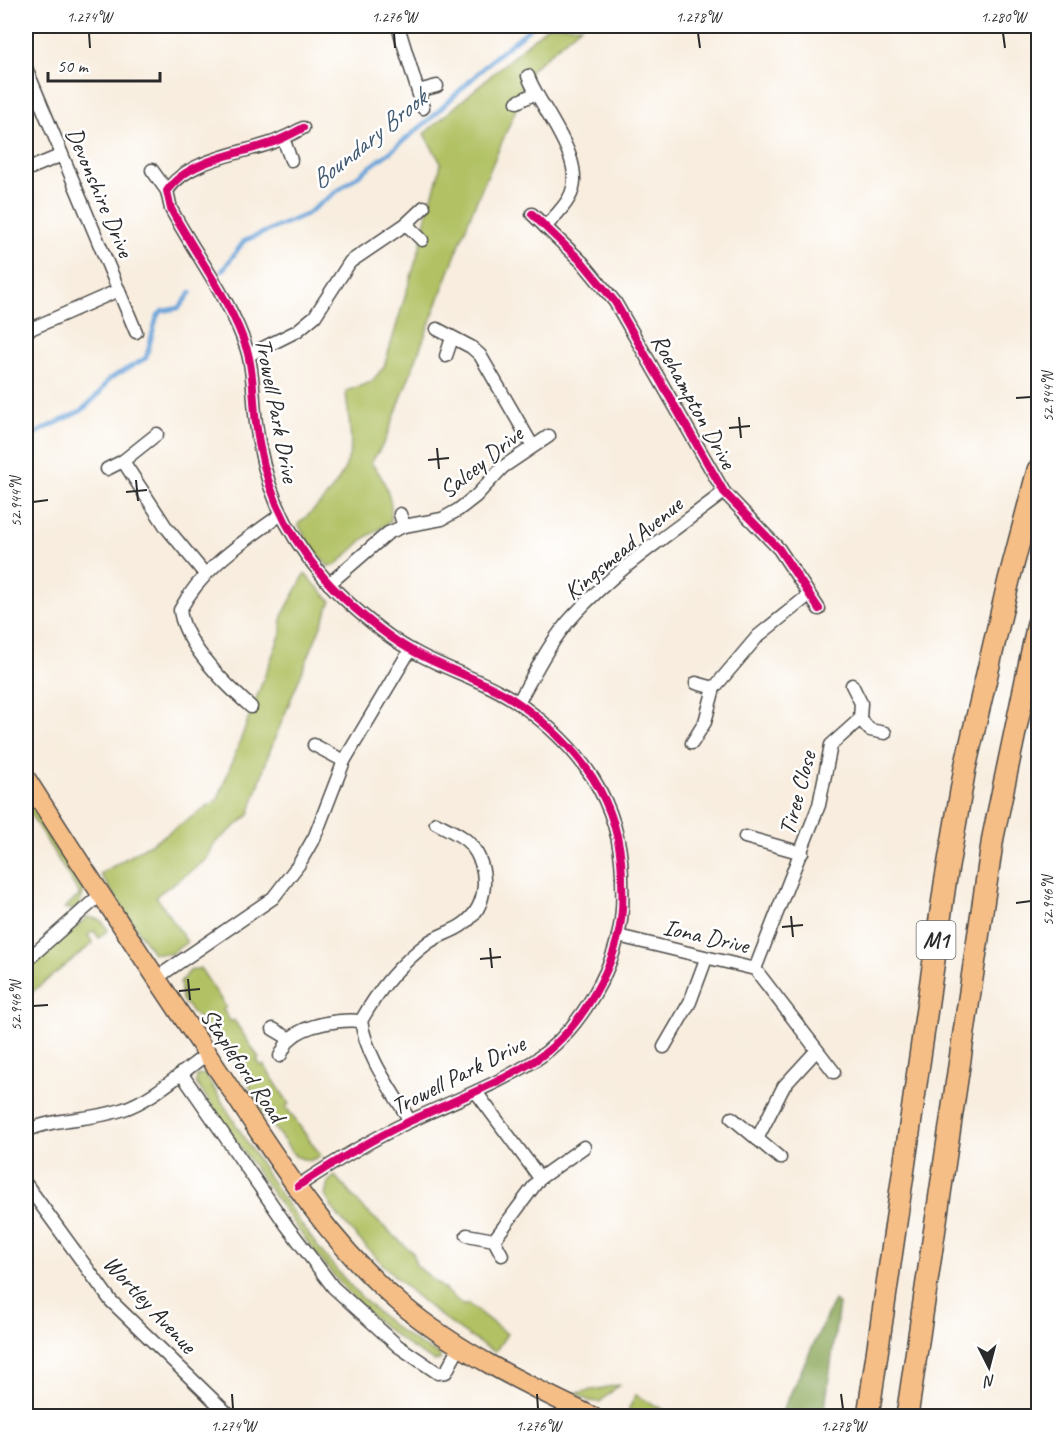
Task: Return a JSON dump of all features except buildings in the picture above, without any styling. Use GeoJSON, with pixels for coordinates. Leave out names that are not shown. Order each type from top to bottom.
{"type":"FeatureCollection","features":[{"type":"Feature","properties":{"kind":"highway","name":"M1"},"geometry":{"type":"LineString","coordinates":[[868,1416],[955,826],[976,718],[1038,470]]}},
{"type":"Feature","properties":{"kind":"highway","name":"M1"},"geometry":{"type":"LineString","coordinates":[[907,1416],[993,837],[1038,623]]}},
{"type":"Feature","properties":{"kind":"main road","name":"Stapleford Road"},"geometry":{"type":"LineString","coordinates":[[26,778],[99,896],[341,1245],[401,1304],[460,1346],[500,1371],[592,1416]]}},
{"type":"Feature","properties":{"kind":"street"},"geometry":{"type":"LineString","coordinates":[[398,26],[423,108]]}},
{"type":"Feature","properties":{"kind":"street","name":"Devonshire Drive"},"geometry":{"type":"LineString","coordinates":[[26,69],[136,333]]}},
{"type":"Feature","properties":{"kind":"street"},"geometry":{"type":"LineString","coordinates":[[528,76],[534,94],[561,134],[572,173],[570,198],[545,227]]}},
{"type":"Feature","properties":{"kind":"street"},"geometry":{"type":"LineString","coordinates":[[418,91],[437,86]]}},
{"type":"Feature","properties":{"kind":"street"},"geometry":{"type":"LineString","coordinates":[[517,102],[534,94]]}},
{"type":"Feature","properties":{"kind":"street"},"geometry":{"type":"LineString","coordinates":[[167,191],[182,177],[221,157],[283,138],[303,128]]}},
{"type":"Feature","properties":{"kind":"street"},"geometry":{"type":"LineString","coordinates":[[283,138],[291,160]]}},
{"type":"Feature","properties":{"kind":"street"},"geometry":{"type":"LineString","coordinates":[[26,170],[62,155]]}},
{"type":"Feature","properties":{"kind":"street","name":"Trowell Park Drive"},"geometry":{"type":"LineString","coordinates":[[152,170],[167,191],[171,210],[239,327],[249,355],[264,471],[280,515],[297,545],[329,584],[410,650],[518,703],[564,741],[587,767],[603,794],[617,830],[622,910],[618,936],[588,1006],[571,1028],[536,1059],[476,1092],[348,1152],[298,1186]]}},
{"type":"Feature","properties":{"kind":"street"},"geometry":{"type":"LineString","coordinates":[[249,355],[297,331],[315,316],[350,262],[406,224],[424,207]]}},
{"type":"Feature","properties":{"kind":"street","name":"Roehampton Drive"},"geometry":{"type":"LineString","coordinates":[[532,214],[583,263],[615,302],[724,492],[779,549],[819,609]]}},
{"type":"Feature","properties":{"kind":"street"},"geometry":{"type":"LineString","coordinates":[[406,224],[422,240]]}},
{"type":"Feature","properties":{"kind":"street"},"geometry":{"type":"LineString","coordinates":[[26,331],[119,290]]}},
{"type":"Feature","properties":{"kind":"street"},"geometry":{"type":"LineString","coordinates":[[437,329],[471,347],[480,355],[532,445]]}},
{"type":"Feature","properties":{"kind":"street"},"geometry":{"type":"LineString","coordinates":[[446,356],[452,338]]}},
{"type":"Feature","properties":{"kind":"street"},"geometry":{"type":"LineString","coordinates":[[107,469],[123,461],[158,434]]}},
{"type":"Feature","properties":{"kind":"street","name":"Salcey Drive"},"geometry":{"type":"LineString","coordinates":[[329,584],[402,520],[430,522],[458,510],[476,496],[503,467],[532,445],[549,436]]}},
{"type":"Feature","properties":{"kind":"street"},"geometry":{"type":"LineString","coordinates":[[123,461],[166,527],[205,574]]}},
{"type":"Feature","properties":{"kind":"street","name":"Kingsmead Avenue"},"geometry":{"type":"LineString","coordinates":[[518,703],[542,658],[574,615],[602,588],[724,492]]}},
{"type":"Feature","properties":{"kind":"street"},"geometry":{"type":"LineString","coordinates":[[251,707],[228,686],[182,625],[180,610],[205,574],[225,555],[280,515]]}},
{"type":"Feature","properties":{"kind":"street"},"geometry":{"type":"LineString","coordinates":[[692,743],[705,722],[714,688],[758,636],[809,595]]}},
{"type":"Feature","properties":{"kind":"street"},"geometry":{"type":"LineString","coordinates":[[155,979],[273,898],[299,864],[315,836],[344,762],[410,650]]}},
{"type":"Feature","properties":{"kind":"street"},"geometry":{"type":"LineString","coordinates":[[696,683],[714,688]]}},
{"type":"Feature","properties":{"kind":"street"},"geometry":{"type":"LineString","coordinates":[[852,686],[861,703],[860,719],[870,730],[885,734]]}},
{"type":"Feature","properties":{"kind":"street","name":"Tiree Close"},"geometry":{"type":"LineString","coordinates":[[755,969],[819,805],[831,745],[860,719]]}},
{"type":"Feature","properties":{"kind":"street"},"geometry":{"type":"LineString","coordinates":[[314,745],[344,762]]}},
{"type":"Feature","properties":{"kind":"street"},"geometry":{"type":"LineString","coordinates":[[410,1121],[371,1055],[365,1042],[361,1021],[409,951],[463,925],[478,908],[485,893],[479,858],[470,843],[436,823]]}},
{"type":"Feature","properties":{"kind":"street","name":"Tiree Close"},"geometry":{"type":"LineString","coordinates":[[745,837],[802,853]]}},
{"type":"Feature","properties":{"kind":"street"},"geometry":{"type":"LineString","coordinates":[[26,961],[99,896]]}},
{"type":"Feature","properties":{"kind":"street","name":"Iona Drive"},"geometry":{"type":"LineString","coordinates":[[618,936],[755,969],[834,1072]]}},
{"type":"Feature","properties":{"kind":"street"},"geometry":{"type":"LineString","coordinates":[[664,1047],[690,1002],[706,959]]}},
{"type":"Feature","properties":{"kind":"street"},"geometry":{"type":"LineString","coordinates":[[280,1056],[290,1039],[337,1020],[361,1021]]}},
{"type":"Feature","properties":{"kind":"street"},"geometry":{"type":"LineString","coordinates":[[273,1029],[290,1039]]}},
{"type":"Feature","properties":{"kind":"street"},"geometry":{"type":"LineString","coordinates":[[757,1139],[784,1086],[817,1050]]}},
{"type":"Feature","properties":{"kind":"street"},"geometry":{"type":"LineString","coordinates":[[26,1131],[52,1121],[123,1110],[207,1054]]}},
{"type":"Feature","properties":{"kind":"street"},"geometry":{"type":"LineString","coordinates":[[181,1073],[293,1235],[333,1287],[352,1307],[398,1346],[441,1373],[446,1372],[460,1346]]}},
{"type":"Feature","properties":{"kind":"street"},"geometry":{"type":"LineString","coordinates":[[476,1092],[540,1178]]}},
{"type":"Feature","properties":{"kind":"street"},"geometry":{"type":"LineString","coordinates":[[732,1118],[780,1158]]}},
{"type":"Feature","properties":{"kind":"street"},"geometry":{"type":"LineString","coordinates":[[494,1240],[540,1178],[584,1147]]}},
{"type":"Feature","properties":{"kind":"street","name":"Wortley Avenue"},"geometry":{"type":"LineString","coordinates":[[26,1184],[111,1301],[230,1416]]}},
{"type":"Feature","properties":{"kind":"street"},"geometry":{"type":"LineString","coordinates":[[467,1235],[494,1240]]}},
{"type":"Feature","properties":{"kind":"street"},"geometry":{"type":"LineString","coordinates":[[494,1240],[502,1255]]}},
{"type":"Feature","properties":{"kind":"green space"},"geometry":{"type":"Polygon","coordinates":[[[548,26],[581,26],[532,69],[523,88],[513,98],[517,107],[471,214],[385,441],[371,463],[380,475],[390,498],[390,522],[365,538],[336,565],[328,566],[310,545],[298,524],[330,492],[347,463],[351,438],[346,391],[371,382],[384,367],[422,240],[441,163],[424,134],[548,26]]]}},
{"type":"Feature","properties":{"kind":"green space"},"geometry":{"type":"Polygon","coordinates":[[[305,574],[331,601],[269,753],[249,815],[215,843],[206,860],[156,896],[187,942],[170,954],[153,953],[100,874],[165,835],[218,799],[281,633],[282,616],[305,574]]]}},
{"type":"Feature","properties":{"kind":"green space"},"geometry":{"type":"Polygon","coordinates":[[[26,794],[84,891],[80,903],[74,910],[64,908],[80,895],[26,807],[26,794]]]}},
{"type":"Feature","properties":{"kind":"green space"},"geometry":{"type":"Polygon","coordinates":[[[88,917],[101,920],[108,930],[99,938],[94,931],[88,935],[93,943],[26,997],[26,971],[88,917]]]}},
{"type":"Feature","properties":{"kind":"green space"},"geometry":{"type":"Polygon","coordinates":[[[200,968],[226,1007],[223,1010],[231,1022],[234,1020],[259,1058],[257,1060],[261,1066],[264,1065],[289,1104],[286,1107],[321,1156],[309,1161],[295,1156],[261,1110],[237,1060],[234,1061],[182,1000],[180,982],[190,971],[200,968]]]}},
{"type":"Feature","properties":{"kind":"green space"},"geometry":{"type":"Polygon","coordinates":[[[205,1074],[278,1190],[306,1231],[337,1270],[370,1305],[404,1334],[440,1355],[440,1360],[434,1361],[409,1346],[386,1328],[364,1309],[326,1266],[291,1220],[196,1083],[197,1075],[205,1074]]]}},
{"type":"Feature","properties":{"kind":"green space"},"geometry":{"type":"Polygon","coordinates":[[[335,1176],[363,1208],[413,1253],[416,1265],[464,1306],[467,1303],[507,1334],[495,1352],[457,1328],[422,1301],[389,1271],[349,1229],[325,1195],[328,1182],[335,1176]]]}},
{"type":"Feature","properties":{"kind":"green space"},"geometry":{"type":"Polygon","coordinates":[[[834,1300],[839,1304],[824,1416],[780,1416],[834,1300]]]}},
{"type":"Feature","properties":{"kind":"green space"},"geometry":{"type":"Polygon","coordinates":[[[619,1385],[600,1402],[589,1401],[576,1393],[619,1385]]]}},
{"type":"Feature","properties":{"kind":"green space"},"geometry":{"type":"Polygon","coordinates":[[[636,1395],[675,1416],[630,1416],[629,1408],[636,1395]]]}},
{"type":"Feature","properties":{"kind":"waterway","name":"Boundary Brook"},"geometry":{"type":"LineString","coordinates":[[222,271],[244,241],[305,215],[390,152],[430,119],[497,55],[533,26]]}},
{"type":"Feature","properties":{"kind":"waterway","name":"Boundary Brook"},"geometry":{"type":"LineString","coordinates":[[26,456],[31,451],[34,434],[81,411],[98,395],[109,379],[146,358],[157,316],[162,311],[179,308],[191,292]]}},
{"type":"Feature","properties":{"kind":"cycle path"},"geometry":{"type":"LineString","coordinates":[[298,1186],[379,1137],[503,1078],[534,1061],[551,1048],[581,1014],[605,973],[619,930],[622,909],[620,849],[614,823],[593,778],[578,758],[542,722],[509,697],[402,645],[364,616],[329,584],[308,557],[277,504],[259,445],[247,350],[223,296],[171,209],[167,191],[186,172],[227,155],[273,142],[303,128]]}},
{"type":"Feature","properties":{"kind":"cycle path"},"geometry":{"type":"LineString","coordinates":[[532,214],[583,263],[615,302],[724,492],[779,549],[819,609]]}}]}
